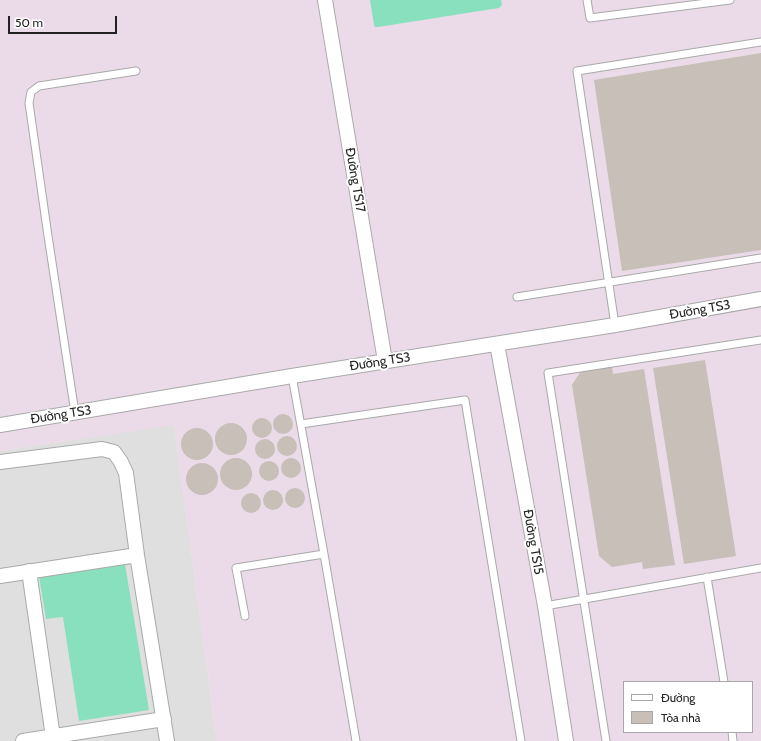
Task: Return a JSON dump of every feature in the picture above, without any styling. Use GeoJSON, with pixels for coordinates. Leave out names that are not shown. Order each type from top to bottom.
{"type":"FeatureCollection","features":[{"type":"Feature","properties":{"kind":"street","name":"Đường TS17"},"geometry":{"type":"LineString","coordinates":[[324,0],[385,361]]}},
{"type":"Feature","properties":{"kind":"street","name":"Đường TS3"},"geometry":{"type":"LineString","coordinates":[[0,425],[292,376],[615,325],[761,299]]}},
{"type":"Feature","properties":{"kind":"street","name":"Đường TS15"},"geometry":{"type":"LineString","coordinates":[[497,344],[545,606],[566,741]]}},
{"type":"Feature","properties":{"kind":"street"},"geometry":{"type":"LineString","coordinates":[[0,462],[102,449],[114,452],[121,462],[126,473],[137,554],[167,741]]}},
{"type":"Feature","properties":{"kind":"street"},"geometry":{"type":"LineString","coordinates":[[0,576],[137,554]]}},
{"type":"Feature","properties":{"kind":"street"},"geometry":{"type":"LineString","coordinates":[[29,571],[53,737]]}},
{"type":"Feature","properties":{"kind":"street"},"geometry":{"type":"LineString","coordinates":[[23,741],[164,719]]}},
{"type":"Feature","properties":{"kind":"lane"},"geometry":{"type":"LineString","coordinates":[[587,0],[590,18],[730,0]]}},
{"type":"Feature","properties":{"kind":"lane"},"geometry":{"type":"LineString","coordinates":[[615,325],[577,71],[761,42]]}},
{"type":"Feature","properties":{"kind":"lane"},"geometry":{"type":"LineString","coordinates":[[75,413],[29,103],[31,92],[39,86],[136,72]]}},
{"type":"Feature","properties":{"kind":"lane"},"geometry":{"type":"LineString","coordinates":[[517,297],[761,258]]}},
{"type":"Feature","properties":{"kind":"lane"},"geometry":{"type":"LineString","coordinates":[[606,741],[548,373],[761,340]]}},
{"type":"Feature","properties":{"kind":"lane"},"geometry":{"type":"LineString","coordinates":[[292,376],[356,741]]}},
{"type":"Feature","properties":{"kind":"lane"},"geometry":{"type":"LineString","coordinates":[[301,424],[465,400],[521,741]]}},
{"type":"Feature","properties":{"kind":"lane"},"geometry":{"type":"LineString","coordinates":[[245,616],[236,568],[324,554]]}},
{"type":"Feature","properties":{"kind":"lane"},"geometry":{"type":"LineString","coordinates":[[545,606],[761,568]]}},
{"type":"Feature","properties":{"kind":"lane"},"geometry":{"type":"LineString","coordinates":[[707,577],[724,681]]}},
{"type":"Feature","properties":{"kind":"shaded area"},"geometry":{"type":"Polygon","coordinates":[[[0,0],[761,0],[761,741],[217,741],[174,425],[0,451],[0,0]]]}},
{"type":"Feature","properties":{"kind":"shaded area"},"geometry":{"type":"Polygon","coordinates":[[[174,424],[217,741],[0,741],[0,451],[174,424]]]}},
{"type":"Feature","properties":{"kind":"green space"},"geometry":{"type":"Polygon","coordinates":[[[370,0],[501,0],[502,5],[499,8],[375,27],[370,0]]]}},
{"type":"Feature","properties":{"kind":"green space"},"geometry":{"type":"Polygon","coordinates":[[[125,564],[149,710],[79,721],[63,617],[46,619],[39,576],[125,564]]]}},
{"type":"Feature","properties":{"kind":"building"},"geometry":{"type":"Polygon","coordinates":[[[761,53],[761,250],[622,271],[594,80],[761,53]]]}},
{"type":"Feature","properties":{"kind":"building"},"geometry":{"type":"Polygon","coordinates":[[[705,360],[736,556],[684,564],[653,368],[705,360]]]}},
{"type":"Feature","properties":{"kind":"building"},"geometry":{"type":"Polygon","coordinates":[[[612,366],[613,374],[644,369],[675,565],[643,569],[642,562],[612,567],[599,556],[572,385],[581,371],[612,366]]]}},
{"type":"Feature","properties":{"kind":"building"},"geometry":{"type":"Polygon","coordinates":[[[283,414],[290,417],[293,424],[290,431],[283,434],[276,431],[273,424],[276,417],[283,414]]]}},
{"type":"Feature","properties":{"kind":"building"},"geometry":{"type":"Polygon","coordinates":[[[262,418],[269,421],[272,428],[269,435],[262,438],[255,435],[252,428],[255,421],[262,418]]]}},
{"type":"Feature","properties":{"kind":"building"},"geometry":{"type":"Polygon","coordinates":[[[228,423],[234,423],[243,427],[247,439],[243,451],[234,455],[228,455],[219,451],[215,442],[215,436],[219,427],[228,423]]]}},
{"type":"Feature","properties":{"kind":"building"},"geometry":{"type":"Polygon","coordinates":[[[194,428],[200,428],[209,432],[213,444],[209,456],[200,460],[194,460],[185,456],[181,447],[181,441],[185,432],[194,428]]]}},
{"type":"Feature","properties":{"kind":"building"},"geometry":{"type":"Polygon","coordinates":[[[287,436],[294,439],[297,446],[294,453],[287,456],[280,453],[277,446],[280,439],[287,436]]]}},
{"type":"Feature","properties":{"kind":"building"},"geometry":{"type":"Polygon","coordinates":[[[265,439],[272,442],[275,449],[272,456],[265,459],[258,456],[255,449],[258,442],[265,439]]]}},
{"type":"Feature","properties":{"kind":"building"},"geometry":{"type":"Polygon","coordinates":[[[233,458],[239,458],[248,462],[252,474],[248,486],[239,490],[233,490],[224,486],[220,477],[220,471],[224,462],[233,458]]]}},
{"type":"Feature","properties":{"kind":"building"},"geometry":{"type":"Polygon","coordinates":[[[291,458],[298,461],[301,468],[298,475],[291,478],[284,475],[281,468],[284,461],[291,458]]]}},
{"type":"Feature","properties":{"kind":"building"},"geometry":{"type":"Polygon","coordinates":[[[269,461],[276,464],[279,471],[276,478],[269,481],[262,478],[259,471],[262,464],[269,461]]]}},
{"type":"Feature","properties":{"kind":"building"},"geometry":{"type":"Polygon","coordinates":[[[199,463],[205,463],[214,467],[218,479],[214,491],[205,495],[199,495],[190,491],[186,482],[186,476],[190,467],[199,463]]]}},
{"type":"Feature","properties":{"kind":"building"},"geometry":{"type":"Polygon","coordinates":[[[295,488],[302,491],[305,498],[302,505],[295,508],[288,505],[285,498],[288,491],[295,488]]]}},
{"type":"Feature","properties":{"kind":"building"},"geometry":{"type":"Polygon","coordinates":[[[273,490],[280,493],[283,500],[280,507],[273,510],[266,507],[263,500],[266,493],[273,490]]]}},
{"type":"Feature","properties":{"kind":"building"},"geometry":{"type":"Polygon","coordinates":[[[251,493],[258,496],[261,503],[258,510],[251,513],[244,510],[241,503],[244,496],[251,493]]]}}]}
